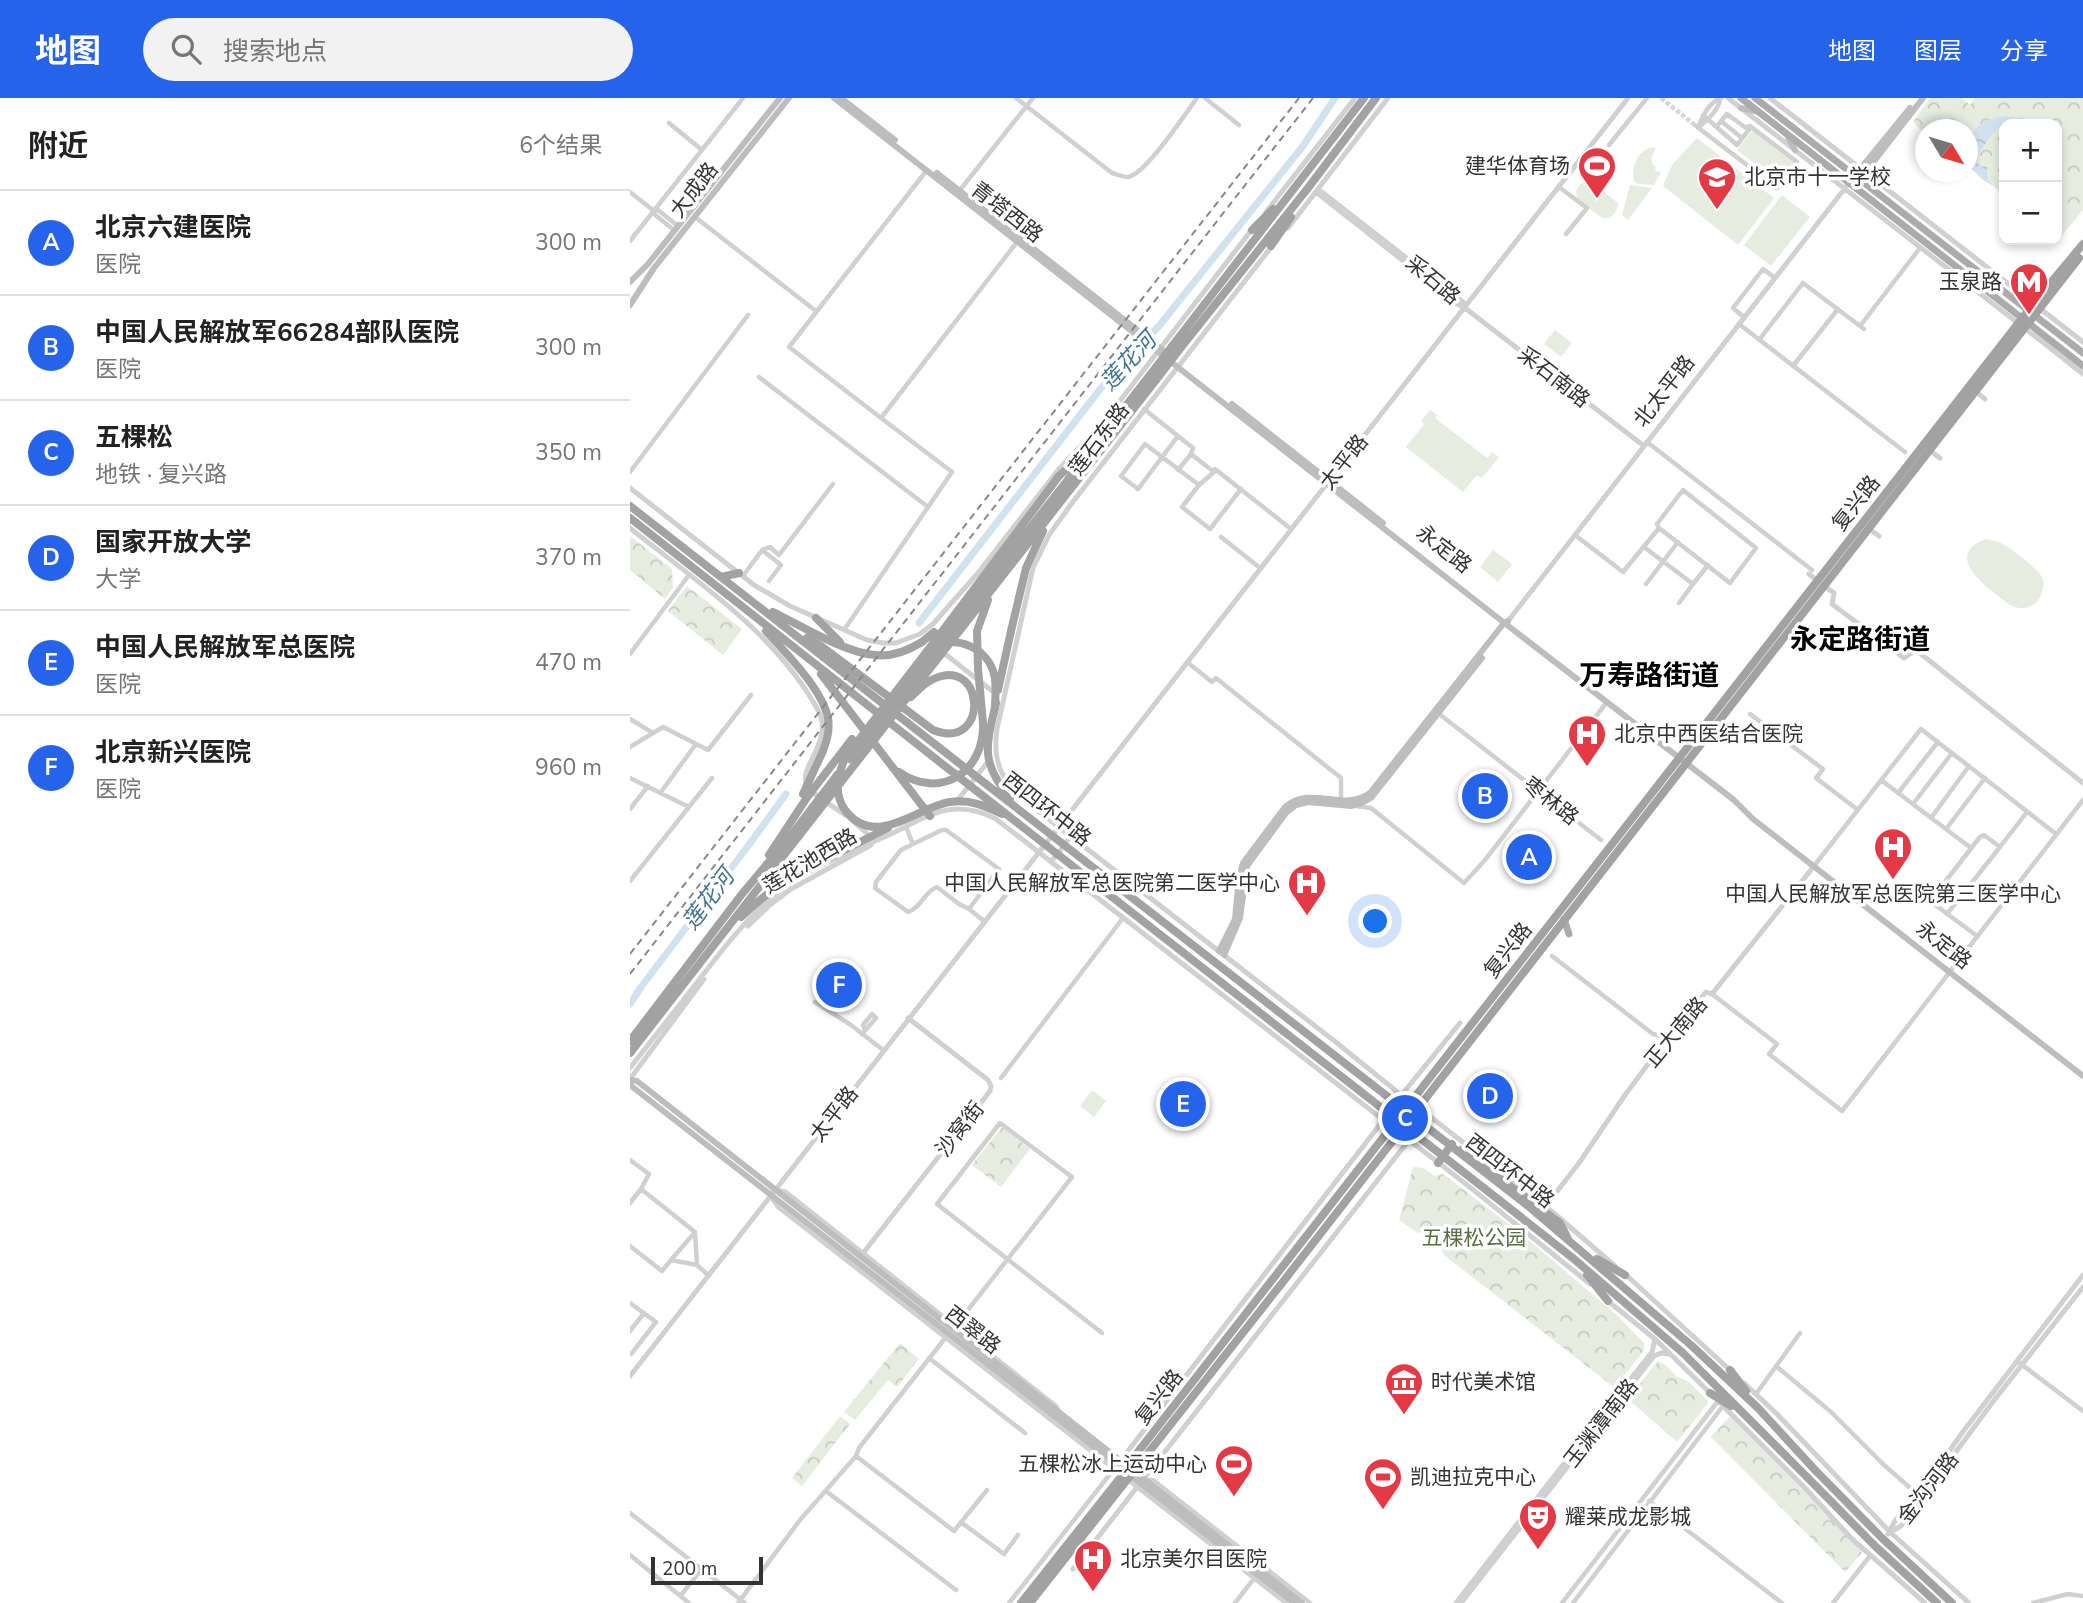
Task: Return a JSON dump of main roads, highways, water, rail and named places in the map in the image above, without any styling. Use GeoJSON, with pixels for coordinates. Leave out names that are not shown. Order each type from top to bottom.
{"type":"FeatureCollection","features":[{"type":"Feature","properties":{"kind":"highway"},"geometry":{"type":"LineString","coordinates":[[1153,377],[1364,98]]}},
{"type":"Feature","properties":{"kind":"highway"},"geometry":{"type":"LineString","coordinates":[[1272,246],[1376,98]]}},
{"type":"Feature","properties":{"kind":"highway"},"geometry":{"type":"LineString","coordinates":[[1252,230],[1295,188]]}},
{"type":"Feature","properties":{"kind":"highway"},"geometry":{"type":"LineString","coordinates":[[1176,348],[1314,189]]}},
{"type":"Feature","properties":{"kind":"highway"},"geometry":{"type":"LineString","coordinates":[[2034,310],[2083,244]]}},
{"type":"Feature","properties":{"kind":"highway"},"geometry":{"type":"LineString","coordinates":[[2023,323],[2083,253]]}},
{"type":"Feature","properties":{"kind":"highway","name":"复兴路"},"geometry":{"type":"LineString","coordinates":[[1821,583],[1868,528],[1975,391],[2023,323]]}},
{"type":"Feature","properties":{"kind":"highway","name":"复兴路"},"geometry":{"type":"LineString","coordinates":[[1395,1130],[1408,1105],[1682,760],[2023,323]]}},
{"type":"Feature","properties":{"kind":"highway","name":"莲石东路"},"geometry":{"type":"LineString","coordinates":[[961,622],[1100,439],[1153,377]]}},
{"type":"Feature","properties":{"kind":"highway","name":"莲石东路"},"geometry":{"type":"LineString","coordinates":[[961,622],[997,583],[1054,511],[1153,377]]}},
{"type":"Feature","properties":{"kind":"highway"},"geometry":{"type":"LineString","coordinates":[[902,825],[871,826],[855,819],[844,809],[837,786],[845,758],[937,633],[1059,476],[1100,439]]}},
{"type":"Feature","properties":{"kind":"highway"},"geometry":{"type":"LineString","coordinates":[[630,506],[757,604],[851,649],[877,656],[891,654],[911,648],[921,638],[937,633]]}},
{"type":"Feature","properties":{"kind":"highway"},"geometry":{"type":"LineString","coordinates":[[1021,811],[998,783],[988,761],[987,747],[1026,568],[1054,511]]}},
{"type":"Feature","properties":{"kind":"highway"},"geometry":{"type":"LineString","coordinates":[[630,519],[810,661],[930,816]]}},
{"type":"Feature","properties":{"kind":"highway"},"geometry":{"type":"LineString","coordinates":[[721,577],[741,574]]}},
{"type":"Feature","properties":{"kind":"highway"},"geometry":{"type":"LineString","coordinates":[[889,762],[908,778],[926,784],[955,778],[970,766],[982,742],[983,723],[977,631],[985,606],[997,583]]}},
{"type":"Feature","properties":{"kind":"highway","name":"西四环中路"},"geometry":{"type":"LineString","coordinates":[[757,604],[783,625],[821,646],[964,766],[1527,1205],[1692,1346],[1758,1408],[1881,1538],[1952,1603]]}},
{"type":"Feature","properties":{"kind":"highway"},"geometry":{"type":"LineString","coordinates":[[742,894],[791,822],[823,751],[828,731],[822,702],[812,686],[750,613]]}},
{"type":"Feature","properties":{"kind":"highway"},"geometry":{"type":"LineString","coordinates":[[816,618],[838,641],[851,649]]}},
{"type":"Feature","properties":{"kind":"highway","name":"莲花池西路"},"geometry":{"type":"LineString","coordinates":[[676,988],[742,894],[796,835],[901,706],[961,622]]}},
{"type":"Feature","properties":{"kind":"highway","name":"莲花池西路"},"geometry":{"type":"LineString","coordinates":[[676,988],[717,941],[961,622]]}},
{"type":"Feature","properties":{"kind":"highway"},"geometry":{"type":"LineString","coordinates":[[805,795],[909,665],[937,645],[947,642],[964,644],[984,656],[994,673],[995,708]]}},
{"type":"Feature","properties":{"kind":"highway"},"geometry":{"type":"LineString","coordinates":[[780,656],[812,686]]}},
{"type":"Feature","properties":{"kind":"highway","name":"西四环中路"},"geometry":{"type":"LineString","coordinates":[[810,661],[1574,1259],[1684,1353],[1875,1546],[1937,1603]]}},
{"type":"Feature","properties":{"kind":"highway"},"geometry":{"type":"LineString","coordinates":[[901,706],[926,683],[947,676],[964,681],[971,689],[975,699],[973,715],[960,730],[951,733],[939,732],[917,724]]}},
{"type":"Feature","properties":{"kind":"highway","name":"复兴路"},"geometry":{"type":"LineString","coordinates":[[1030,1603],[1395,1130],[1416,1110],[1564,919],[1682,760]]}},
{"type":"Feature","properties":{"kind":"highway"},"geometry":{"type":"LineString","coordinates":[[717,941],[769,891],[785,880],[941,804],[960,801],[980,804],[1015,820]]}},
{"type":"Feature","properties":{"kind":"highway"},"geometry":{"type":"LineString","coordinates":[[630,1041],[676,988]]}},
{"type":"Feature","properties":{"kind":"highway"},"geometry":{"type":"LineString","coordinates":[[630,1053],[676,988]]}},
{"type":"Feature","properties":{"kind":"highway"},"geometry":{"type":"LineString","coordinates":[[1408,1105],[1452,1144],[1560,1223],[1568,1240]]}},
{"type":"Feature","properties":{"kind":"highway"},"geometry":{"type":"LineString","coordinates":[[1438,1163],[1452,1144]]}},
{"type":"Feature","properties":{"kind":"highway"},"geometry":{"type":"LineString","coordinates":[[1580,1250],[1625,1275]]}},
{"type":"Feature","properties":{"kind":"highway"},"geometry":{"type":"LineString","coordinates":[[1574,1259],[1608,1301]]}},
{"type":"Feature","properties":{"kind":"highway"},"geometry":{"type":"LineString","coordinates":[[1730,1370],[1758,1408]]}},
{"type":"Feature","properties":{"kind":"highway"},"geometry":{"type":"LineString","coordinates":[[1710,1393],[1747,1417]]}},
{"type":"Feature","properties":{"kind":"highway","name":"复兴路"},"geometry":{"type":"LineString","coordinates":[[1021,1603],[1128,1473]]}},
{"type":"Feature","properties":{"kind":"main road","name":"大成路"},"geometry":{"type":"LineString","coordinates":[[630,282],[648,264],[780,98]]}},
{"type":"Feature","properties":{"kind":"main road","name":"大成路"},"geometry":{"type":"LineString","coordinates":[[630,305],[654,268],[789,98]]}},
{"type":"Feature","properties":{"kind":"main road","name":"青塔西路"},"geometry":{"type":"LineString","coordinates":[[834,98],[958,193],[1017,243],[1178,365]]}},
{"type":"Feature","properties":{"kind":"main road","name":"青塔西路"},"geometry":{"type":"LineString","coordinates":[[841,98],[1143,338]]}},
{"type":"Feature","properties":{"kind":"main road"},"geometry":{"type":"LineString","coordinates":[[1741,98],[1847,186],[1951,264],[2023,323],[2083,366]]}},
{"type":"Feature","properties":{"kind":"main road"},"geometry":{"type":"LineString","coordinates":[[1755,98],[1860,174],[1992,283],[2034,310],[2083,353]]}},
{"type":"Feature","properties":{"kind":"main road"},"geometry":{"type":"LineString","coordinates":[[1860,174],[1918,98]]}},
{"type":"Feature","properties":{"kind":"main road"},"geometry":{"type":"LineString","coordinates":[[1847,186],[1923,98]]}},
{"type":"Feature","properties":{"kind":"main road"},"geometry":{"type":"LineString","coordinates":[[1741,108],[1759,112]]}},
{"type":"Feature","properties":{"kind":"main road"},"geometry":{"type":"LineString","coordinates":[[1787,135],[1795,150]]}},
{"type":"Feature","properties":{"kind":"main road","name":"永定路"},"geometry":{"type":"LineString","coordinates":[[1178,365],[2083,1076]]}},
{"type":"Feature","properties":{"kind":"main road","name":"北太平路"},"geometry":{"type":"LineString","coordinates":[[1222,954],[1235,919],[1243,863],[1285,807],[1307,797],[1351,806],[1362,803],[1375,794],[1506,623]]}},
{"type":"Feature","properties":{"kind":"main road","name":"北太平路"},"geometry":{"type":"LineString","coordinates":[[1341,803],[1354,801],[1370,793],[1437,712]]}},
{"type":"Feature","properties":{"kind":"main road"},"geometry":{"type":"LineString","coordinates":[[1564,919],[1569,934]]}},
{"type":"Feature","properties":{"kind":"main road"},"geometry":{"type":"LineString","coordinates":[[1460,1023],[1468,1030]]}},
{"type":"Feature","properties":{"kind":"main road","name":"西翠路"},"geometry":{"type":"LineString","coordinates":[[630,1081],[637,1081],[772,1192],[1294,1603]]}},
{"type":"Feature","properties":{"kind":"main road","name":"西翠路"},"geometry":{"type":"LineString","coordinates":[[772,1192],[862,1255],[950,1331],[1059,1412],[1117,1464]]}},
{"type":"Feature","properties":{"kind":"main road","name":"西翠路"},"geometry":{"type":"LineString","coordinates":[[1257,1574],[1302,1603]]}},
{"type":"Feature","properties":{"kind":"water"},"geometry":{"type":"Polygon","coordinates":[[[2003,116],[2017,119],[1999,119],[1999,128],[1980,152],[1978,160],[1978,127],[2003,116]]]}},
{"type":"Feature","properties":{"kind":"water"},"geometry":{"type":"Polygon","coordinates":[[[1978,160],[1980,166],[1987,167],[1988,183],[1978,174],[1978,160]]]}},
{"type":"Feature","properties":{"kind":"waterway","name":"莲花河"},"geometry":{"type":"LineString","coordinates":[[919,623],[1101,388],[1159,326],[1303,146],[1335,98]]}},
{"type":"Feature","properties":{"kind":"waterway","name":"莲花河"},"geometry":{"type":"LineString","coordinates":[[630,1004],[786,794]]}},
{"type":"Feature","properties":{"kind":"tunnel"},"geometry":{"type":"LineString","coordinates":[[1661,98],[1696,126]]}},
{"type":"Feature","properties":{"kind":"tunnel"},"geometry":{"type":"LineString","coordinates":[[1583,1439],[1610,1405]]}},
{"type":"Feature","properties":{"kind":"railway"},"geometry":{"type":"LineString","coordinates":[[630,954],[1299,98]]}},
{"type":"Feature","properties":{"kind":"railway"},"geometry":{"type":"LineString","coordinates":[[630,974],[1313,98]]}},
{"type":"Feature","properties":{"kind":"place","name":"建华体育场"},"geometry":{"type":"Point","coordinates":[1597,200]}},
{"type":"Feature","properties":{"kind":"place","name":"北京市十一学校"},"geometry":{"type":"Point","coordinates":[1717,211]}},
{"type":"Feature","properties":{"kind":"place","name":"玉泉路"},"geometry":{"type":"Point","coordinates":[2029,316]}},
{"type":"Feature","properties":{"kind":"place","name":"北京中西医结合医院"},"geometry":{"type":"Point","coordinates":[1587,768]}},
{"type":"Feature","properties":{"kind":"place","name":"中国人民解放军66284部队医院"},"geometry":{"type":"Point","coordinates":[1485,796]}},
{"type":"Feature","properties":{"kind":"place","name":"北京六建医院"},"geometry":{"type":"Point","coordinates":[1529,857]}},
{"type":"Feature","properties":{"kind":"place","name":"中国人民解放军总医院第三医学中心"},"geometry":{"type":"Point","coordinates":[1893,881]}},
{"type":"Feature","properties":{"kind":"place","name":"中国人民解放军总医院第二医学中心"},"geometry":{"type":"Point","coordinates":[1307,917]}},
{"type":"Feature","properties":{"kind":"place","name":"北京新兴医院"},"geometry":{"type":"Point","coordinates":[839,985]}},
{"type":"Feature","properties":{"kind":"place","name":"国家开放大学"},"geometry":{"type":"Point","coordinates":[1490,1096]}},
{"type":"Feature","properties":{"kind":"place","name":"中国人民解放军总医院"},"geometry":{"type":"Point","coordinates":[1183,1104]}},
{"type":"Feature","properties":{"kind":"place","name":"五棵松"},"geometry":{"type":"Point","coordinates":[1405,1118]}},
{"type":"Feature","properties":{"kind":"place","name":"时代美术馆"},"geometry":{"type":"Point","coordinates":[1404,1416]}},
{"type":"Feature","properties":{"kind":"place","name":"五棵松冰上运动中心"},"geometry":{"type":"Point","coordinates":[1234,1498]}},
{"type":"Feature","properties":{"kind":"place","name":"凯迪拉克中心"},"geometry":{"type":"Point","coordinates":[1383,1511]}},
{"type":"Feature","properties":{"kind":"place","name":"耀莱成龙影城"},"geometry":{"type":"Point","coordinates":[1538,1551]}},
{"type":"Feature","properties":{"kind":"place","name":"北京美尔目医院"},"geometry":{"type":"Point","coordinates":[1093,1593]}},
{"type":"Feature","properties":{"kind":"district","name":"永定路街道"},"geometry":{"type":"Point","coordinates":[1860,639]}},
{"type":"Feature","properties":{"kind":"district","name":"万寿路街道"},"geometry":{"type":"Point","coordinates":[1649,675]}},
{"type":"Feature","properties":{"kind":"park label","name":"五棵松公园"},"geometry":{"type":"Point","coordinates":[1474,1238]}}]}
